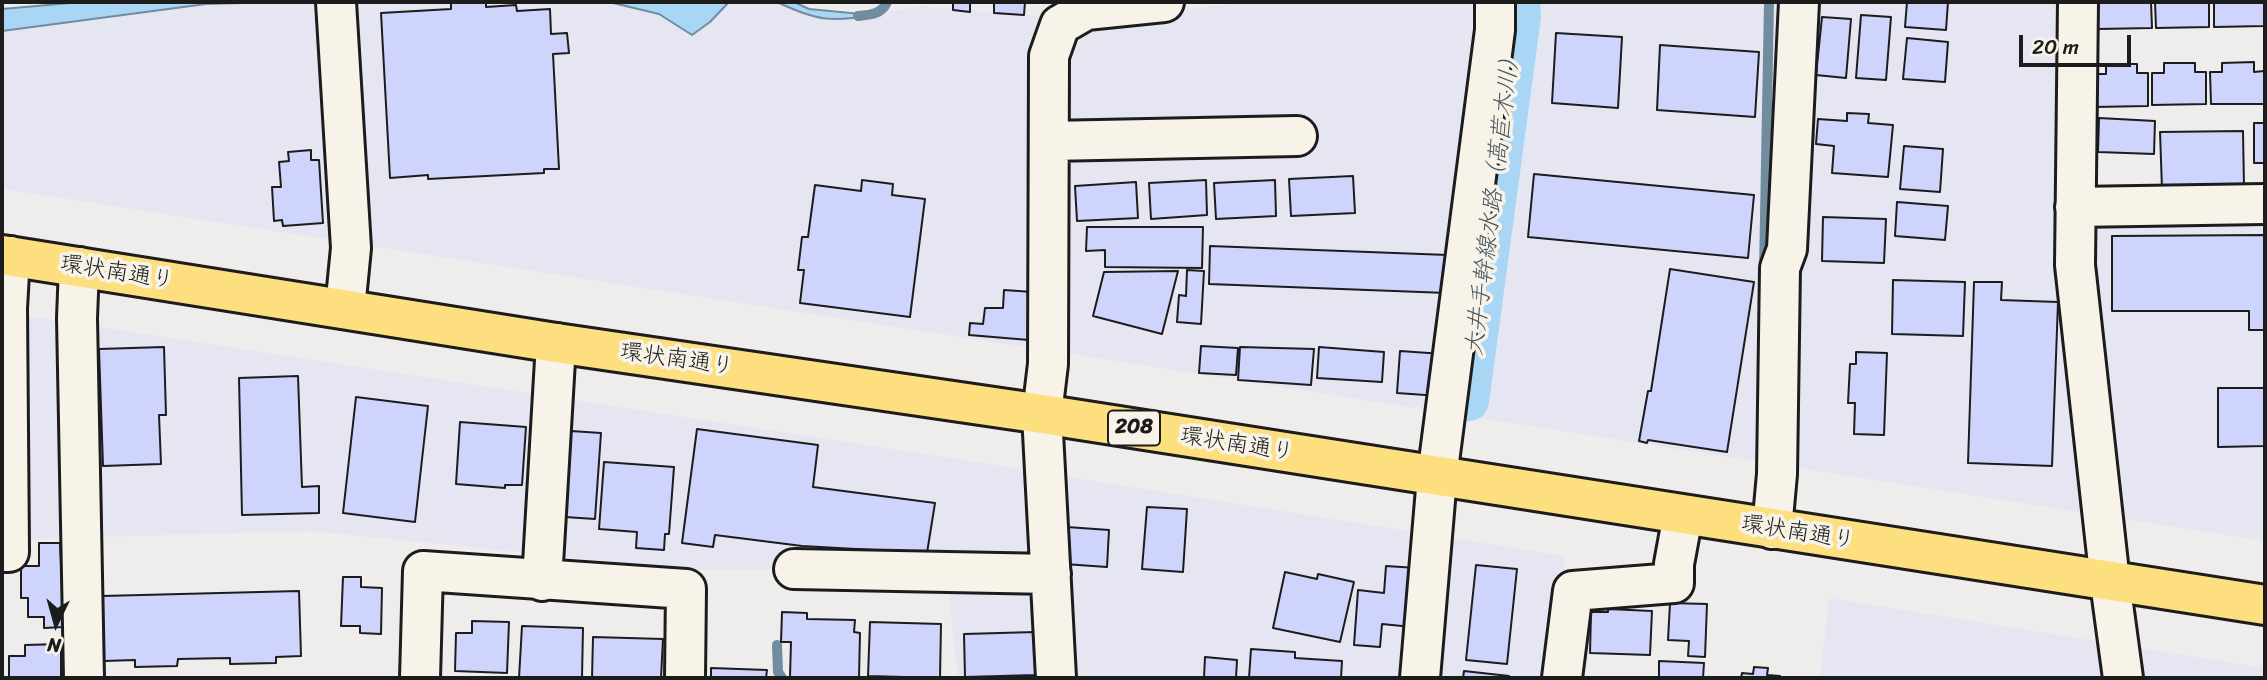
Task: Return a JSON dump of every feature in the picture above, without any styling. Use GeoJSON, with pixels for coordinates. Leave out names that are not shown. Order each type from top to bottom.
{"type":"FeatureCollection","features":[{"type":"Feature","properties":{"kind":"highway","name":"環状南通り"},"geometry":{"type":"LineString","coordinates":[[6,256],[2265,605]]}},
{"type":"Feature","properties":{"kind":"street"},"geometry":{"type":"LineString","coordinates":[[336,2],[351,248],[345,309]]}},
{"type":"Feature","properties":{"kind":"street"},"geometry":{"type":"LineString","coordinates":[[1056,678],[1042,414],[1048,364],[1051,13],[1164,2]]}},
{"type":"Feature","properties":{"kind":"street"},"geometry":{"type":"LineString","coordinates":[[1420,678],[1437,477],[1495,30],[1495,2]]}},
{"type":"Feature","properties":{"kind":"street"},"geometry":{"type":"LineString","coordinates":[[1772,529],[1777,474],[1780,268],[1787,249],[1798,2]]}},
{"type":"Feature","properties":{"kind":"street"},"geometry":{"type":"LineString","coordinates":[[2078,2],[2075,265],[2123,678]]}},
{"type":"Feature","properties":{"kind":"street"},"geometry":{"type":"LineString","coordinates":[[1049,141],[1297,136]]}},
{"type":"Feature","properties":{"kind":"street"},"geometry":{"type":"LineString","coordinates":[[2076,206],[2265,204]]}},
{"type":"Feature","properties":{"kind":"street"},"geometry":{"type":"LineString","coordinates":[[2,552],[9,552],[6,256]]}},
{"type":"Feature","properties":{"kind":"street"},"geometry":{"type":"LineString","coordinates":[[79,267],[77,318],[84,678]]}},
{"type":"Feature","properties":{"kind":"street"},"geometry":{"type":"LineString","coordinates":[[542,581],[556,343]]}},
{"type":"Feature","properties":{"kind":"street"},"geometry":{"type":"LineString","coordinates":[[1562,678],[1573,591],[1674,583],[1674,564],[1683,515]]}},
{"type":"Feature","properties":{"kind":"street"},"geometry":{"type":"LineString","coordinates":[[794,569],[1051,574]]}},
{"type":"Feature","properties":{"kind":"street"},"geometry":{"type":"LineString","coordinates":[[419,678],[423,571],[686,589],[685,678]]}},
{"type":"Feature","properties":{"kind":"shaded area"},"geometry":{"type":"Polygon","coordinates":[[[189,2],[784,2],[824,17],[872,15],[920,6],[1043,16],[1038,349],[2,189],[2,20],[189,2]]]}},
{"type":"Feature","properties":{"kind":"shaded area"},"geometry":{"type":"Polygon","coordinates":[[[1253,2],[2062,2],[2057,244],[2063,351],[2085,513],[1058,352],[1064,53],[1091,19],[1253,2]]]}},
{"type":"Feature","properties":{"kind":"shaded area"},"geometry":{"type":"Polygon","coordinates":[[[2265,193],[2265,541],[2124,519],[2094,339],[2091,196],[2265,193]]]}},
{"type":"Feature","properties":{"kind":"shaded area"},"geometry":{"type":"Polygon","coordinates":[[[2,312],[1036,471],[1043,678],[958,678],[946,567],[695,570],[311,531],[29,539],[2,537],[2,312]]]}},
{"type":"Feature","properties":{"kind":"shaded area"},"geometry":{"type":"Polygon","coordinates":[[[1057,475],[1565,556],[1560,678],[1066,678],[1057,475]]]}},
{"type":"Feature","properties":{"kind":"shaded area"},"geometry":{"type":"Polygon","coordinates":[[[1829,598],[2265,668],[2265,678],[1820,678],[1829,598]]]}},
{"type":"Feature","properties":{"kind":"water"},"geometry":{"type":"Polygon","coordinates":[[[82,2],[280,2],[206,4],[2,31],[2,9],[82,2]]]}},
{"type":"Feature","properties":{"kind":"water"},"geometry":{"type":"Polygon","coordinates":[[[609,2],[729,2],[710,22],[692,35],[659,14],[609,2]]]}},
{"type":"Feature","properties":{"kind":"water"},"geometry":{"type":"Polygon","coordinates":[[[777,2],[794,2],[809,9],[872,15],[845,19],[823,18],[802,13],[777,2]]]}},
{"type":"Feature","properties":{"kind":"building"},"geometry":{"type":"Polygon","coordinates":[[[451,2],[486,2],[486,7],[516,5],[517,11],[550,9],[551,34],[567,33],[569,53],[553,54],[559,169],[544,169],[544,173],[428,179],[428,175],[390,178],[381,13],[451,9],[451,2]]]}},
{"type":"Feature","properties":{"kind":"building"},"geometry":{"type":"Polygon","coordinates":[[[953,2],[970,2],[970,12],[953,10],[953,2]]]}},
{"type":"Feature","properties":{"kind":"building"},"geometry":{"type":"Polygon","coordinates":[[[994,2],[1025,2],[1024,15],[994,13],[994,2]]]}},
{"type":"Feature","properties":{"kind":"building"},"geometry":{"type":"Polygon","coordinates":[[[1907,2],[1948,2],[1946,30],[1905,27],[1907,2]]]}},
{"type":"Feature","properties":{"kind":"building"},"geometry":{"type":"Polygon","coordinates":[[[2097,2],[2151,2],[2152,28],[2098,29],[2097,2]]]}},
{"type":"Feature","properties":{"kind":"building"},"geometry":{"type":"Polygon","coordinates":[[[2155,2],[2209,2],[2209,27],[2156,28],[2155,2]]]}},
{"type":"Feature","properties":{"kind":"building"},"geometry":{"type":"Polygon","coordinates":[[[2214,2],[2265,2],[2265,26],[2214,27],[2214,2]]]}},
{"type":"Feature","properties":{"kind":"building"},"geometry":{"type":"Polygon","coordinates":[[[1861,15],[1891,17],[1886,80],[1856,78],[1861,15]]]}},
{"type":"Feature","properties":{"kind":"building"},"geometry":{"type":"Polygon","coordinates":[[[1822,17],[1851,19],[1846,78],[1816,75],[1822,17]]]}},
{"type":"Feature","properties":{"kind":"building"},"geometry":{"type":"Polygon","coordinates":[[[1556,33],[1622,37],[1618,108],[1552,103],[1556,33]]]}},
{"type":"Feature","properties":{"kind":"building"},"geometry":{"type":"Polygon","coordinates":[[[1907,38],[1948,42],[1945,82],[1903,79],[1907,38]]]}},
{"type":"Feature","properties":{"kind":"building"},"geometry":{"type":"Polygon","coordinates":[[[1660,45],[1759,52],[1755,117],[1657,110],[1660,45]]]}},
{"type":"Feature","properties":{"kind":"building"},"geometry":{"type":"Polygon","coordinates":[[[2254,62],[2254,72],[2264,71],[2265,104],[2211,104],[2210,72],[2222,72],[2222,63],[2254,62]]]}},
{"type":"Feature","properties":{"kind":"building"},"geometry":{"type":"Polygon","coordinates":[[[2164,63],[2195,63],[2195,72],[2206,72],[2206,104],[2152,105],[2152,73],[2164,73],[2164,63]]]}},
{"type":"Feature","properties":{"kind":"building"},"geometry":{"type":"Polygon","coordinates":[[[2106,64],[2137,64],[2137,73],[2148,73],[2148,106],[2094,107],[2094,74],[2106,74],[2106,64]]]}},
{"type":"Feature","properties":{"kind":"building"},"geometry":{"type":"Polygon","coordinates":[[[1847,113],[1869,114],[1868,123],[1893,125],[1888,177],[1832,173],[1834,146],[1816,144],[1818,119],[1847,121],[1847,113]]]}},
{"type":"Feature","properties":{"kind":"building"},"geometry":{"type":"Polygon","coordinates":[[[2099,118],[2155,121],[2154,154],[2098,152],[2099,118]]]}},
{"type":"Feature","properties":{"kind":"building"},"geometry":{"type":"Polygon","coordinates":[[[2254,123],[2265,123],[2265,163],[2254,163],[2254,123]]]}},
{"type":"Feature","properties":{"kind":"building"},"geometry":{"type":"Polygon","coordinates":[[[2243,131],[2244,187],[2162,189],[2160,132],[2243,131]]]}},
{"type":"Feature","properties":{"kind":"building"},"geometry":{"type":"Polygon","coordinates":[[[1904,146],[1943,149],[1940,192],[1900,189],[1904,146]]]}},
{"type":"Feature","properties":{"kind":"building"},"geometry":{"type":"Polygon","coordinates":[[[311,150],[311,160],[319,160],[323,223],[283,226],[282,220],[274,221],[272,187],[281,187],[279,162],[289,161],[288,152],[311,150]]]}},
{"type":"Feature","properties":{"kind":"building"},"geometry":{"type":"Polygon","coordinates":[[[1534,174],[1754,195],[1748,258],[1528,237],[1534,174]]]}},
{"type":"Feature","properties":{"kind":"building"},"geometry":{"type":"Polygon","coordinates":[[[1353,176],[1355,213],[1291,216],[1289,179],[1353,176]]]}},
{"type":"Feature","properties":{"kind":"building"},"geometry":{"type":"Polygon","coordinates":[[[862,180],[893,184],[892,195],[925,199],[910,317],[800,303],[804,270],[798,270],[802,237],[808,237],[815,185],[861,191],[862,180]]]}},
{"type":"Feature","properties":{"kind":"building"},"geometry":{"type":"Polygon","coordinates":[[[1206,180],[1207,215],[1151,219],[1149,183],[1206,180]]]}},
{"type":"Feature","properties":{"kind":"building"},"geometry":{"type":"Polygon","coordinates":[[[1275,180],[1276,216],[1216,219],[1214,183],[1275,180]]]}},
{"type":"Feature","properties":{"kind":"building"},"geometry":{"type":"Polygon","coordinates":[[[1136,182],[1138,218],[1077,221],[1075,186],[1136,182]]]}},
{"type":"Feature","properties":{"kind":"building"},"geometry":{"type":"Polygon","coordinates":[[[1897,202],[1948,206],[1945,240],[1895,236],[1897,202]]]}},
{"type":"Feature","properties":{"kind":"building"},"geometry":{"type":"Polygon","coordinates":[[[1823,217],[1886,219],[1884,263],[1822,261],[1823,217]]]}},
{"type":"Feature","properties":{"kind":"building"},"geometry":{"type":"Polygon","coordinates":[[[1087,227],[1203,227],[1202,268],[1105,267],[1105,250],[1086,251],[1087,227]]]}},
{"type":"Feature","properties":{"kind":"building"},"geometry":{"type":"Polygon","coordinates":[[[2265,235],[2265,330],[2249,330],[2249,311],[2112,311],[2112,236],[2265,235]]]}},
{"type":"Feature","properties":{"kind":"building"},"geometry":{"type":"Polygon","coordinates":[[[1210,246],[1448,255],[1447,293],[1209,284],[1210,246]]]}},
{"type":"Feature","properties":{"kind":"building"},"geometry":{"type":"Polygon","coordinates":[[[1670,269],[1754,282],[1727,452],[1648,440],[1647,443],[1639,441],[1648,391],[1651,391],[1670,269]]]}},
{"type":"Feature","properties":{"kind":"building"},"geometry":{"type":"Polygon","coordinates":[[[1187,270],[1204,271],[1201,324],[1177,322],[1179,295],[1186,296],[1187,270]]]}},
{"type":"Feature","properties":{"kind":"building"},"geometry":{"type":"Polygon","coordinates":[[[1178,271],[1162,334],[1093,316],[1104,272],[1178,271]]]}},
{"type":"Feature","properties":{"kind":"building"},"geometry":{"type":"Polygon","coordinates":[[[1893,280],[1965,282],[1963,336],[1892,334],[1893,280]]]}},
{"type":"Feature","properties":{"kind":"building"},"geometry":{"type":"Polygon","coordinates":[[[1974,282],[2002,282],[2001,300],[2058,302],[2052,466],[1968,463],[1974,282]]]}},
{"type":"Feature","properties":{"kind":"building"},"geometry":{"type":"Polygon","coordinates":[[[1004,290],[1033,292],[1029,340],[969,335],[970,323],[983,324],[985,308],[1003,308],[1004,290]]]}},
{"type":"Feature","properties":{"kind":"building"},"geometry":{"type":"Polygon","coordinates":[[[1201,346],[1238,348],[1236,375],[1199,373],[1201,346]]]}},
{"type":"Feature","properties":{"kind":"building"},"geometry":{"type":"Polygon","coordinates":[[[164,347],[166,415],[159,415],[161,464],[103,466],[99,349],[164,347]]]}},
{"type":"Feature","properties":{"kind":"building"},"geometry":{"type":"Polygon","coordinates":[[[1240,347],[1314,349],[1311,385],[1238,380],[1240,347]]]}},
{"type":"Feature","properties":{"kind":"building"},"geometry":{"type":"Polygon","coordinates":[[[1319,347],[1384,352],[1382,382],[1317,378],[1319,347]]]}},
{"type":"Feature","properties":{"kind":"building"},"geometry":{"type":"Polygon","coordinates":[[[1400,351],[1443,354],[1439,396],[1397,393],[1400,351]]]}},
{"type":"Feature","properties":{"kind":"building"},"geometry":{"type":"Polygon","coordinates":[[[1856,352],[1887,353],[1884,435],[1854,434],[1855,403],[1848,403],[1850,364],[1856,364],[1856,352]]]}},
{"type":"Feature","properties":{"kind":"building"},"geometry":{"type":"Polygon","coordinates":[[[298,376],[302,487],[319,486],[319,513],[242,515],[239,378],[298,376]]]}},
{"type":"Feature","properties":{"kind":"building"},"geometry":{"type":"Polygon","coordinates":[[[2218,388],[2265,388],[2265,446],[2218,447],[2218,388]]]}},
{"type":"Feature","properties":{"kind":"building"},"geometry":{"type":"Polygon","coordinates":[[[356,397],[428,406],[415,522],[343,513],[356,397]]]}},
{"type":"Feature","properties":{"kind":"building"},"geometry":{"type":"Polygon","coordinates":[[[460,422],[526,427],[522,485],[505,485],[505,488],[456,484],[460,422]]]}},
{"type":"Feature","properties":{"kind":"building"},"geometry":{"type":"Polygon","coordinates":[[[697,429],[818,445],[813,487],[935,503],[927,553],[802,546],[715,535],[713,547],[682,543],[697,429]]]}},
{"type":"Feature","properties":{"kind":"building"},"geometry":{"type":"Polygon","coordinates":[[[571,431],[601,433],[595,519],[565,517],[571,431]]]}},
{"type":"Feature","properties":{"kind":"building"},"geometry":{"type":"Polygon","coordinates":[[[604,462],[674,467],[669,534],[665,534],[664,550],[636,548],[637,532],[599,529],[604,462]]]}},
{"type":"Feature","properties":{"kind":"building"},"geometry":{"type":"Polygon","coordinates":[[[1147,507],[1187,509],[1183,572],[1142,569],[1147,507]]]}},
{"type":"Feature","properties":{"kind":"building"},"geometry":{"type":"Polygon","coordinates":[[[1067,527],[1109,530],[1107,567],[1064,564],[1067,527]]]}},
{"type":"Feature","properties":{"kind":"building"},"geometry":{"type":"Polygon","coordinates":[[[39,543],[60,543],[64,627],[44,628],[44,617],[28,617],[28,598],[21,598],[21,566],[39,566],[39,543]]]}},
{"type":"Feature","properties":{"kind":"building"},"geometry":{"type":"Polygon","coordinates":[[[1476,565],[1517,569],[1507,664],[1466,660],[1476,565]]]}},
{"type":"Feature","properties":{"kind":"building"},"geometry":{"type":"Polygon","coordinates":[[[1386,566],[1417,568],[1412,627],[1382,624],[1380,647],[1354,645],[1358,590],[1384,593],[1386,566]]]}},
{"type":"Feature","properties":{"kind":"building"},"geometry":{"type":"Polygon","coordinates":[[[1285,572],[1317,579],[1318,574],[1354,582],[1340,642],[1273,628],[1285,572]]]}},
{"type":"Feature","properties":{"kind":"building"},"geometry":{"type":"Polygon","coordinates":[[[343,577],[361,577],[361,587],[382,588],[381,634],[360,633],[360,626],[341,626],[343,577]]]}},
{"type":"Feature","properties":{"kind":"building"},"geometry":{"type":"Polygon","coordinates":[[[299,591],[301,656],[276,657],[276,663],[230,664],[230,658],[178,659],[177,666],[135,667],[135,660],[104,661],[102,596],[299,591]]]}},
{"type":"Feature","properties":{"kind":"building"},"geometry":{"type":"Polygon","coordinates":[[[1670,603],[1707,604],[1705,657],[1688,656],[1689,641],[1668,640],[1670,603]]]}},
{"type":"Feature","properties":{"kind":"building"},"geometry":{"type":"Polygon","coordinates":[[[1608,609],[1652,611],[1650,655],[1590,653],[1591,612],[1608,612],[1608,609]]]}},
{"type":"Feature","properties":{"kind":"building"},"geometry":{"type":"Polygon","coordinates":[[[782,612],[807,613],[807,619],[855,620],[854,632],[860,633],[859,678],[790,677],[791,642],[781,642],[782,612]]]}},
{"type":"Feature","properties":{"kind":"building"},"geometry":{"type":"Polygon","coordinates":[[[472,621],[509,622],[507,673],[455,671],[456,633],[472,633],[472,621]]]}},
{"type":"Feature","properties":{"kind":"building"},"geometry":{"type":"Polygon","coordinates":[[[870,622],[941,624],[940,678],[868,676],[870,622]]]}},
{"type":"Feature","properties":{"kind":"building"},"geometry":{"type":"Polygon","coordinates":[[[522,626],[583,628],[582,678],[519,678],[522,626]]]}},
{"type":"Feature","properties":{"kind":"building"},"geometry":{"type":"Polygon","coordinates":[[[1035,632],[1036,675],[965,677],[964,634],[1035,632]]]}},
{"type":"Feature","properties":{"kind":"building"},"geometry":{"type":"Polygon","coordinates":[[[593,637],[663,639],[661,678],[592,678],[593,637]]]}},
{"type":"Feature","properties":{"kind":"building"},"geometry":{"type":"Polygon","coordinates":[[[61,644],[61,678],[9,678],[9,656],[25,656],[25,645],[61,644]]]}},
{"type":"Feature","properties":{"kind":"building"},"geometry":{"type":"Polygon","coordinates":[[[1251,649],[1295,652],[1295,658],[1342,661],[1341,678],[1249,678],[1251,649]]]}},
{"type":"Feature","properties":{"kind":"building"},"geometry":{"type":"Polygon","coordinates":[[[1205,657],[1237,660],[1236,678],[1204,678],[1205,657]]]}},
{"type":"Feature","properties":{"kind":"building"},"geometry":{"type":"Polygon","coordinates":[[[1659,661],[1704,663],[1703,678],[1659,678],[1659,661]]]}},
{"type":"Feature","properties":{"kind":"building"},"geometry":{"type":"Polygon","coordinates":[[[1754,667],[1768,668],[1767,675],[1780,678],[1741,678],[1742,673],[1753,674],[1754,667]]]}},
{"type":"Feature","properties":{"kind":"building"},"geometry":{"type":"Polygon","coordinates":[[[711,668],[767,670],[766,678],[711,678],[711,668]]]}},
{"type":"Feature","properties":{"kind":"building"},"geometry":{"type":"Polygon","coordinates":[[[1464,671],[1509,676],[1509,678],[1463,678],[1464,671]]]}},
{"type":"Feature","properties":{"kind":"waterway"},"geometry":{"type":"LineString","coordinates":[[858,16],[879,11],[887,2]]}},
{"type":"Feature","properties":{"kind":"waterway","name":"大井手幹線水路（萵苣木川）"},"geometry":{"type":"LineString","coordinates":[[1469,401],[1521,16],[1520,2]]}},
{"type":"Feature","properties":{"kind":"waterway"},"geometry":{"type":"LineString","coordinates":[[1764,270],[1769,2]]}},
{"type":"Feature","properties":{"kind":"waterway"},"geometry":{"type":"LineString","coordinates":[[777,645],[778,672],[782,678]]}}]}
